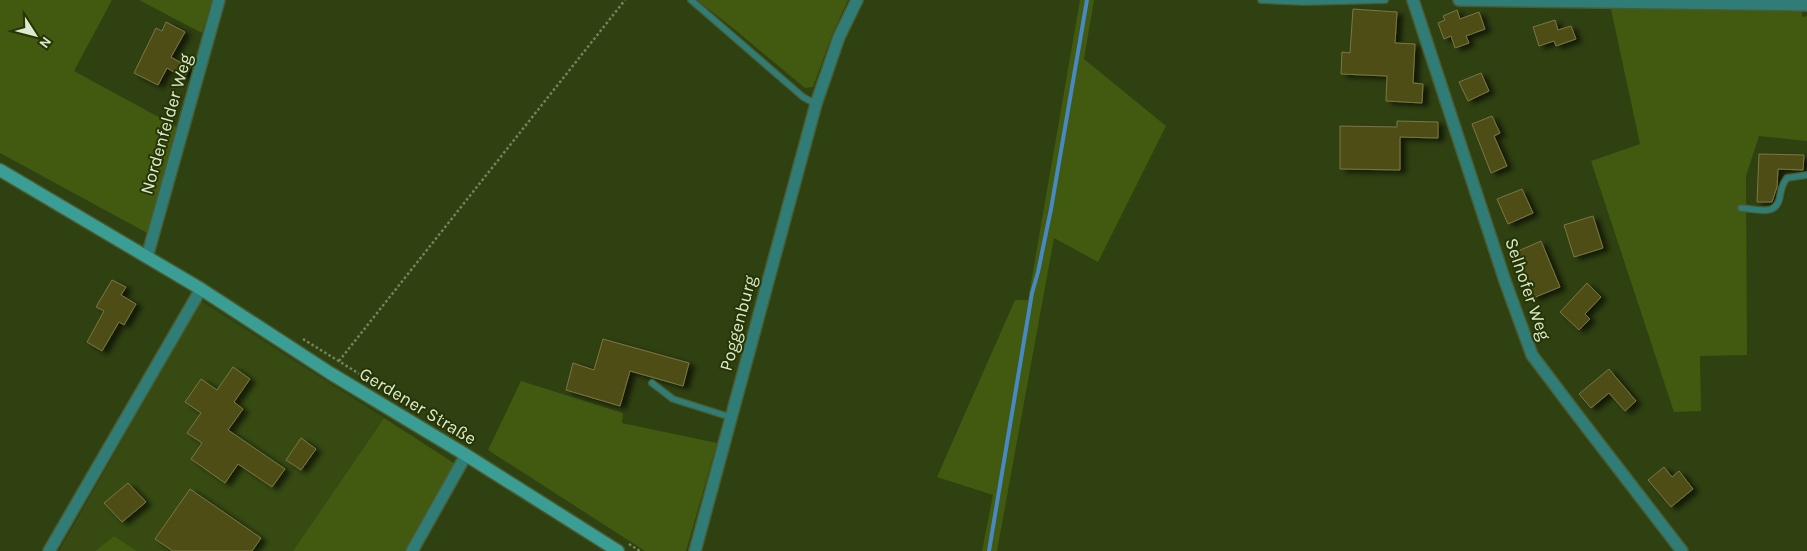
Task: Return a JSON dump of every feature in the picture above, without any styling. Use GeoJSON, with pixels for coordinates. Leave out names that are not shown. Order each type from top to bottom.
{"type":"FeatureCollection","features":[{"type":"Feature","properties":{"kind":"main road","name":"Gerdener Straße"},"geometry":{"type":"LineString","coordinates":[[0,170],[201,289],[330,373],[466,455],[618,551]]}},
{"type":"Feature","properties":{"kind":"street","name":"Nordenfelder Weg"},"geometry":{"type":"LineString","coordinates":[[146,257],[219,0]]}},
{"type":"Feature","properties":{"kind":"street","name":"Poggenburg"},"geometry":{"type":"LineString","coordinates":[[694,551],[816,104],[839,37],[857,0]]}},
{"type":"Feature","properties":{"kind":"street","name":"Selhofer Weg"},"geometry":{"type":"LineString","coordinates":[[1413,0],[1505,281],[1532,355],[1682,551]]}},
{"type":"Feature","properties":{"kind":"street"},"geometry":{"type":"LineString","coordinates":[[1459,0],[1807,5]]}},
{"type":"Feature","properties":{"kind":"street"},"geometry":{"type":"LineString","coordinates":[[49,551],[201,289]]}},
{"type":"Feature","properties":{"kind":"street"},"geometry":{"type":"LineString","coordinates":[[412,551],[466,455]]}},
{"type":"Feature","properties":{"kind":"lane"},"geometry":{"type":"LineString","coordinates":[[691,0],[803,97],[816,104]]}},
{"type":"Feature","properties":{"kind":"lane"},"geometry":{"type":"LineString","coordinates":[[1261,0],[1305,2],[1385,0]]}},
{"type":"Feature","properties":{"kind":"lane"},"geometry":{"type":"LineString","coordinates":[[1741,208],[1776,209],[1787,178],[1807,174]]}},
{"type":"Feature","properties":{"kind":"lane"},"geometry":{"type":"LineString","coordinates":[[652,383],[673,399],[730,417]]}},
{"type":"Feature","properties":{"kind":"path"},"geometry":{"type":"LineString","coordinates":[[330,373],[625,0]]}},
{"type":"Feature","properties":{"kind":"shaded area"},"geometry":{"type":"Polygon","coordinates":[[[0,0],[112,0],[74,71],[177,127],[149,234],[0,153],[0,0]]]}},
{"type":"Feature","properties":{"kind":"shaded area"},"geometry":{"type":"Polygon","coordinates":[[[139,0],[212,0],[202,33],[139,0]]]}},
{"type":"Feature","properties":{"kind":"shaded area"},"geometry":{"type":"Polygon","coordinates":[[[697,0],[848,0],[832,35],[813,87],[805,88],[697,0]]]}},
{"type":"Feature","properties":{"kind":"shaded area"},"geometry":{"type":"Polygon","coordinates":[[[1080,0],[1094,0],[1084,59],[1166,126],[1098,262],[1054,238],[997,551],[982,551],[993,495],[937,477],[1015,300],[1028,300],[1080,0]]]}},
{"type":"Feature","properties":{"kind":"shaded area"},"geometry":{"type":"Polygon","coordinates":[[[1609,0],[1803,0],[1802,17],[1807,16],[1807,141],[1759,136],[1746,176],[1747,355],[1700,356],[1701,411],[1674,412],[1591,161],[1640,144],[1609,0]]]}},
{"type":"Feature","properties":{"kind":"shaded area"},"geometry":{"type":"Polygon","coordinates":[[[201,301],[384,418],[293,551],[137,551],[114,536],[95,551],[59,551],[201,301]]]}},
{"type":"Feature","properties":{"kind":"shaded area"},"geometry":{"type":"Polygon","coordinates":[[[521,381],[623,413],[622,423],[717,443],[686,551],[645,551],[488,450],[521,381]]]}},
{"type":"Feature","properties":{"kind":"shaded area"},"geometry":{"type":"Polygon","coordinates":[[[384,418],[460,467],[410,551],[293,551],[384,418]]]}},
{"type":"Feature","properties":{"kind":"shaded area"},"geometry":{"type":"Polygon","coordinates":[[[114,536],[137,551],[95,551],[114,536]]]}},
{"type":"Feature","properties":{"kind":"building"},"geometry":{"type":"Polygon","coordinates":[[[1353,9],[1397,12],[1395,43],[1415,44],[1413,83],[1423,84],[1422,103],[1386,101],[1387,76],[1341,74],[1342,52],[1350,53],[1353,9]]]}},
{"type":"Feature","properties":{"kind":"building"},"geometry":{"type":"Polygon","coordinates":[[[1457,10],[1460,19],[1479,12],[1485,29],[1466,36],[1469,43],[1455,48],[1451,36],[1444,39],[1438,23],[1445,20],[1443,16],[1457,10]]]}},
{"type":"Feature","properties":{"kind":"building"},"geometry":{"type":"Polygon","coordinates":[[[1555,20],[1558,30],[1571,26],[1576,39],[1556,46],[1554,41],[1539,46],[1533,27],[1555,20]]]}},
{"type":"Feature","properties":{"kind":"building"},"geometry":{"type":"Polygon","coordinates":[[[166,22],[185,32],[171,57],[190,68],[184,78],[167,68],[158,85],[134,73],[156,28],[162,31],[166,22]]]}},
{"type":"Feature","properties":{"kind":"building"},"geometry":{"type":"Polygon","coordinates":[[[1481,73],[1489,91],[1468,101],[1459,82],[1481,73]]]}},
{"type":"Feature","properties":{"kind":"building"},"geometry":{"type":"Polygon","coordinates":[[[1492,116],[1500,133],[1494,136],[1507,166],[1491,173],[1472,124],[1492,116]]]}},
{"type":"Feature","properties":{"kind":"building"},"geometry":{"type":"Polygon","coordinates":[[[1397,121],[1438,122],[1438,138],[1400,137],[1400,170],[1340,169],[1340,126],[1397,127],[1397,121]]]}},
{"type":"Feature","properties":{"kind":"building"},"geometry":{"type":"Polygon","coordinates":[[[1759,154],[1804,155],[1803,170],[1778,169],[1777,187],[1772,202],[1757,202],[1759,154]]]}},
{"type":"Feature","properties":{"kind":"building"},"geometry":{"type":"Polygon","coordinates":[[[1522,189],[1533,213],[1508,224],[1497,199],[1522,189]]]}},
{"type":"Feature","properties":{"kind":"building"},"geometry":{"type":"Polygon","coordinates":[[[1593,216],[1603,248],[1574,257],[1564,225],[1593,216]]]}},
{"type":"Feature","properties":{"kind":"building"},"geometry":{"type":"Polygon","coordinates":[[[1541,241],[1560,287],[1533,298],[1514,253],[1541,241]]]}},
{"type":"Feature","properties":{"kind":"building"},"geometry":{"type":"Polygon","coordinates":[[[112,280],[126,287],[121,295],[136,304],[124,325],[119,322],[102,351],[87,342],[104,311],[96,307],[112,280]]]}},
{"type":"Feature","properties":{"kind":"building"},"geometry":{"type":"Polygon","coordinates":[[[1587,283],[1601,297],[1585,314],[1590,319],[1579,330],[1560,312],[1587,283]]]}},
{"type":"Feature","properties":{"kind":"building"},"geometry":{"type":"Polygon","coordinates":[[[603,339],[689,363],[683,386],[630,371],[620,406],[566,390],[573,363],[594,370],[603,339]]]}},
{"type":"Feature","properties":{"kind":"building"},"geometry":{"type":"Polygon","coordinates":[[[233,367],[250,379],[234,402],[243,409],[228,430],[285,469],[272,487],[238,464],[225,483],[191,459],[202,443],[187,433],[201,413],[185,402],[201,379],[217,390],[233,367]]]}},
{"type":"Feature","properties":{"kind":"building"},"geometry":{"type":"Polygon","coordinates":[[[1609,369],[1636,401],[1625,411],[1609,393],[1591,408],[1579,394],[1609,369]]]}},
{"type":"Feature","properties":{"kind":"building"},"geometry":{"type":"Polygon","coordinates":[[[301,438],[316,449],[301,470],[286,460],[301,438]]]}},
{"type":"Feature","properties":{"kind":"building"},"geometry":{"type":"Polygon","coordinates":[[[1664,467],[1672,477],[1679,471],[1693,489],[1671,507],[1648,480],[1664,467]]]}},
{"type":"Feature","properties":{"kind":"building"},"geometry":{"type":"Polygon","coordinates":[[[128,483],[146,502],[122,522],[104,503],[128,483]]]}},
{"type":"Feature","properties":{"kind":"building"},"geometry":{"type":"Polygon","coordinates":[[[190,489],[261,538],[252,551],[173,551],[155,539],[190,489]]]}},
{"type":"Feature","properties":{"kind":"waterway"},"geometry":{"type":"LineString","coordinates":[[989,551],[1032,293],[1051,209],[1087,0]]}}]}
